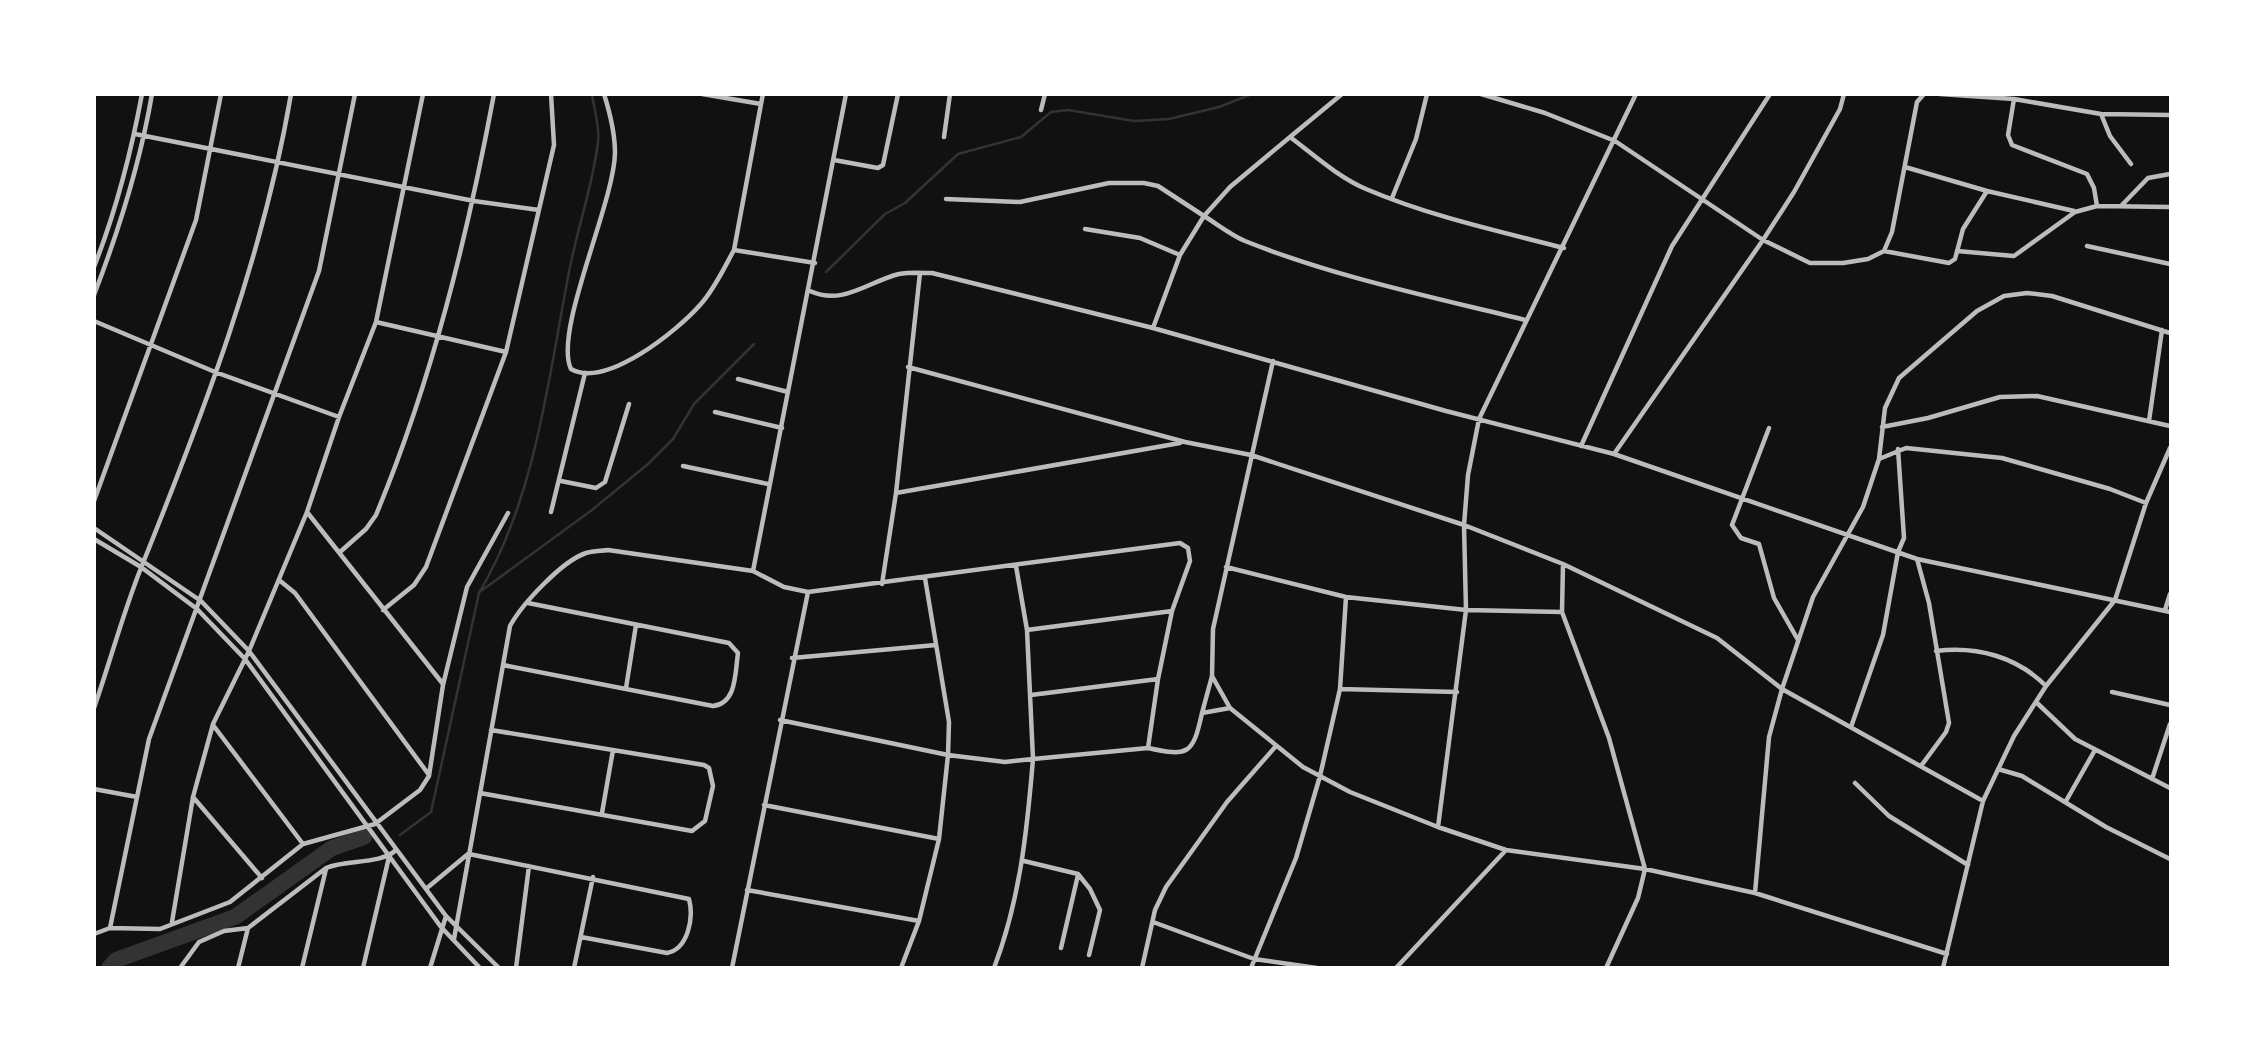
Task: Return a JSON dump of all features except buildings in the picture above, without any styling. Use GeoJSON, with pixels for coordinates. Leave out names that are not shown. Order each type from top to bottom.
{"type":"FeatureCollection","features":[{"type":"Feature","properties":{"kind":"street"},"geometry":{"type":"LineString","coordinates":[[94,267],[109,229],[135,134],[142,94]]}},
{"type":"Feature","properties":{"kind":"street"},"geometry":{"type":"LineString","coordinates":[[94,295],[118,234],[145,136],[152,94]]}},
{"type":"Feature","properties":{"kind":"street"},"geometry":{"type":"LineString","coordinates":[[94,500],[196,220],[221,94]]}},
{"type":"Feature","properties":{"kind":"street"},"geometry":{"type":"LineString","coordinates":[[94,708],[141,567],[215,372],[261,237],[280,161],[291,94]]}},
{"type":"Feature","properties":{"kind":"street"},"geometry":{"type":"LineString","coordinates":[[110,928],[149,738],[319,271],[355,94]]}},
{"type":"Feature","properties":{"kind":"street"},"geometry":{"type":"LineString","coordinates":[[172,922],[193,797],[213,724],[249,651],[307,512],[339,417],[376,322],[423,94]]}},
{"type":"Feature","properties":{"kind":"street"},"geometry":{"type":"LineString","coordinates":[[340,552],[366,529],[376,515],[439,336],[474,201],[494,94]]}},
{"type":"Feature","properties":{"kind":"street"},"geometry":{"type":"LineString","coordinates":[[383,610],[414,585],[426,567],[506,352],[554,145],[551,94]]}},
{"type":"Feature","properties":{"kind":"street"},"geometry":{"type":"LineString","coordinates":[[604,94],[614,141],[613,171],[605,209],[573,319],[568,353],[571,369],[585,373],[626,362],[675,331],[703,303],[734,250],[763,94]]}},
{"type":"Feature","properties":{"kind":"street"},"geometry":{"type":"LineString","coordinates":[[702,94],[761,104]]}},
{"type":"Feature","properties":{"kind":"street"},"geometry":{"type":"LineString","coordinates":[[753,571],[768,484],[810,291],[846,94]]}},
{"type":"Feature","properties":{"kind":"street"},"geometry":{"type":"LineString","coordinates":[[834,160],[878,168],[883,165],[898,94]]}},
{"type":"Feature","properties":{"kind":"street"},"geometry":{"type":"LineString","coordinates":[[944,138],[950,94]]}},
{"type":"Feature","properties":{"kind":"street"},"geometry":{"type":"LineString","coordinates":[[1041,110],[1045,94]]}},
{"type":"Feature","properties":{"kind":"street"},"geometry":{"type":"LineString","coordinates":[[1153,328],[1180,255],[1204,216],[1230,187],[1342,94]]}},
{"type":"Feature","properties":{"kind":"street"},"geometry":{"type":"LineString","coordinates":[[1392,198],[1416,139],[1427,94]]}},
{"type":"Feature","properties":{"kind":"street"},"geometry":{"type":"LineString","coordinates":[[1481,94],[1545,113],[1615,141],[1763,240],[1810,263],[1843,263],[1868,259],[1884,251],[1948,263],[1955,258],[1962,229],[1987,191]]}},
{"type":"Feature","properties":{"kind":"street"},"geometry":{"type":"LineString","coordinates":[[1438,827],[1466,610],[1464,526],[1468,475],[1479,419],[1525,320],[1564,248],[1636,94]]}},
{"type":"Feature","properties":{"kind":"street"},"geometry":{"type":"LineString","coordinates":[[1581,446],[1672,246],[1770,94]]}},
{"type":"Feature","properties":{"kind":"street"},"geometry":{"type":"LineString","coordinates":[[1614,454],[1794,192],[1840,109],[1844,94]]}},
{"type":"Feature","properties":{"kind":"street"},"geometry":{"type":"LineString","coordinates":[[1884,251],[1892,232],[1917,102],[1924,94]]}},
{"type":"Feature","properties":{"kind":"street"},"geometry":{"type":"LineString","coordinates":[[1940,94],[2014,99],[2101,114],[2171,115]]}},
{"type":"Feature","properties":{"kind":"street"},"geometry":{"type":"LineString","coordinates":[[2014,99],[2008,135],[2012,145],[2087,174],[2094,188],[2097,206]]}},
{"type":"Feature","properties":{"kind":"street"},"geometry":{"type":"LineString","coordinates":[[2101,114],[2110,136],[2131,164]]}},
{"type":"Feature","properties":{"kind":"street"},"geometry":{"type":"LineString","coordinates":[[135,134],[474,201],[539,209]]}},
{"type":"Feature","properties":{"kind":"street"},"geometry":{"type":"LineString","coordinates":[[1290,137],[1347,179],[1392,198],[1470,225],[1564,248]]}},
{"type":"Feature","properties":{"kind":"street"},"geometry":{"type":"LineString","coordinates":[[1905,167],[1987,191],[2075,212]]}},
{"type":"Feature","properties":{"kind":"street"},"geometry":{"type":"LineString","coordinates":[[2120,206],[2148,178],[2171,174]]}},
{"type":"Feature","properties":{"kind":"street"},"geometry":{"type":"LineString","coordinates":[[946,199],[1020,202],[1109,183],[1144,183],[1158,186],[1243,240],[1394,288],[1525,320]]}},
{"type":"Feature","properties":{"kind":"street"},"geometry":{"type":"LineString","coordinates":[[1957,251],[2014,256],[2075,212],[2097,206],[2171,207]]}},
{"type":"Feature","properties":{"kind":"street"},"geometry":{"type":"LineString","coordinates":[[1084,229],[1140,238],[1180,255]]}},
{"type":"Feature","properties":{"kind":"street"},"geometry":{"type":"LineString","coordinates":[[2087,246],[2171,264]]}},
{"type":"Feature","properties":{"kind":"street"},"geometry":{"type":"LineString","coordinates":[[734,250],[815,263]]}},
{"type":"Feature","properties":{"kind":"street"},"geometry":{"type":"LineString","coordinates":[[810,291],[824,297],[840,297],[900,274],[920,273],[1153,328],[1614,454],[1848,538],[1917,559],[2168,611],[2171,594]]}},
{"type":"Feature","properties":{"kind":"street"},"geometry":{"type":"LineString","coordinates":[[882,585],[896,494],[920,273]]}},
{"type":"Feature","properties":{"kind":"street"},"geometry":{"type":"LineString","coordinates":[[1755,892],[1769,737],[1782,689],[1813,597],[1863,507],[1880,459],[1885,408],[1899,378],[1977,311],[2004,296],[2027,293],[2052,296],[2171,333]]}},
{"type":"Feature","properties":{"kind":"street"},"geometry":{"type":"LineString","coordinates":[[94,321],[215,372],[339,417]]}},
{"type":"Feature","properties":{"kind":"street"},"geometry":{"type":"LineString","coordinates":[[376,322],[506,352]]}},
{"type":"Feature","properties":{"kind":"street"},"geometry":{"type":"LineString","coordinates":[[2149,421],[2162,330]]}},
{"type":"Feature","properties":{"kind":"street"},"geometry":{"type":"LineString","coordinates":[[780,720],[948,755],[1004,762],[1148,748],[1179,755],[1189,749],[1196,740],[1212,676],[1213,629],[1273,361]]}},
{"type":"Feature","properties":{"kind":"street"},"geometry":{"type":"LineString","coordinates":[[908,367],[1185,442],[1251,455],[1464,526],[1563,564],[1717,638],[1782,689],[1983,801]]}},
{"type":"Feature","properties":{"kind":"street"},"geometry":{"type":"LineString","coordinates":[[551,512],[561,481],[585,373]]}},
{"type":"Feature","properties":{"kind":"street"},"geometry":{"type":"LineString","coordinates":[[738,379],[788,392]]}},
{"type":"Feature","properties":{"kind":"street"},"geometry":{"type":"LineString","coordinates":[[1882,427],[1928,418],[2000,397],[2037,396],[2171,426]]}},
{"type":"Feature","properties":{"kind":"street"},"geometry":{"type":"LineString","coordinates":[[561,481],[596,488],[605,482],[629,404]]}},
{"type":"Feature","properties":{"kind":"street"},"geometry":{"type":"LineString","coordinates":[[715,412],[782,428]]}},
{"type":"Feature","properties":{"kind":"street"},"geometry":{"type":"LineString","coordinates":[[1769,428],[1732,525],[1734,532],[1759,544],[1774,598],[1798,641]]}},
{"type":"Feature","properties":{"kind":"street"},"geometry":{"type":"LineString","coordinates":[[896,494],[1185,442]]}},
{"type":"Feature","properties":{"kind":"street"},"geometry":{"type":"LineString","coordinates":[[1943,968],[1983,801],[2014,736],[2046,686],[2115,600],[2146,503],[2171,448]]}},
{"type":"Feature","properties":{"kind":"street"},"geometry":{"type":"LineString","coordinates":[[1880,459],[1898,449],[2002,458],[2110,489],[2146,503]]}},
{"type":"Feature","properties":{"kind":"street"},"geometry":{"type":"LineString","coordinates":[[1851,727],[1883,635],[1898,552],[1904,538],[1905,521],[1898,449]]}},
{"type":"Feature","properties":{"kind":"street"},"geometry":{"type":"LineString","coordinates":[[683,466],[768,484]]}},
{"type":"Feature","properties":{"kind":"street"},"geometry":{"type":"LineString","coordinates":[[307,512],[443,685]]}},
{"type":"Feature","properties":{"kind":"street"},"geometry":{"type":"LineString","coordinates":[[94,934],[110,928],[160,929],[172,922],[230,902],[303,844],[375,824],[420,790],[429,776],[443,685],[467,587],[508,513]]}},
{"type":"Feature","properties":{"kind":"street"},"geometry":{"type":"LineString","coordinates":[[94,528],[145,560],[201,601],[249,651],[446,916],[499,968]]}},
{"type":"Feature","properties":{"kind":"street"},"geometry":{"type":"LineString","coordinates":[[94,539],[141,567],[197,609],[245,659],[441,927],[480,968]]}},
{"type":"Feature","properties":{"kind":"street"},"geometry":{"type":"LineString","coordinates":[[454,939],[458,929],[468,854],[510,626],[527,603],[561,568],[585,553],[608,550],[753,571],[774,583],[808,592],[882,585],[1180,543],[1188,548],[1190,561],[1172,611],[1148,748]]}},
{"type":"Feature","properties":{"kind":"street"},"geometry":{"type":"LineString","coordinates":[[1917,559],[1949,723],[1946,732],[1921,766]]}},
{"type":"Feature","properties":{"kind":"street"},"geometry":{"type":"LineString","coordinates":[[1563,564],[1562,612],[1609,737],[1645,869],[1638,898],[1606,968]]}},
{"type":"Feature","properties":{"kind":"street"},"geometry":{"type":"LineString","coordinates":[[994,968],[1004,941],[1024,861],[1033,759],[1027,630],[1016,566]]}},
{"type":"Feature","properties":{"kind":"street"},"geometry":{"type":"LineString","coordinates":[[1226,567],[1346,597],[1466,610],[1562,612]]}},
{"type":"Feature","properties":{"kind":"street"},"geometry":{"type":"LineString","coordinates":[[901,968],[919,921],[939,839],[948,755],[949,722],[925,578]]}},
{"type":"Feature","properties":{"kind":"street"},"geometry":{"type":"LineString","coordinates":[[279,580],[295,593],[429,776]]}},
{"type":"Feature","properties":{"kind":"street"},"geometry":{"type":"LineString","coordinates":[[732,968],[792,658],[808,592]]}},
{"type":"Feature","properties":{"kind":"street"},"geometry":{"type":"LineString","coordinates":[[1251,968],[1296,858],[1320,776],[1340,689],[1346,597]]}},
{"type":"Feature","properties":{"kind":"street"},"geometry":{"type":"LineString","coordinates":[[502,665],[721,705],[730,697],[738,653],[729,643],[527,603]]}},
{"type":"Feature","properties":{"kind":"street"},"geometry":{"type":"LineString","coordinates":[[1027,630],[1172,611]]}},
{"type":"Feature","properties":{"kind":"street"},"geometry":{"type":"LineString","coordinates":[[626,688],[636,625]]}},
{"type":"Feature","properties":{"kind":"street"},"geometry":{"type":"LineString","coordinates":[[792,658],[936,645]]}},
{"type":"Feature","properties":{"kind":"street"},"geometry":{"type":"LineString","coordinates":[[1936,651],[1959,648],[1991,654],[2028,668],[2046,686]]}},
{"type":"Feature","properties":{"kind":"street"},"geometry":{"type":"LineString","coordinates":[[1212,676],[1230,708],[1276,746],[1320,776],[1438,827],[1506,850],[1645,869],[1755,892],[1947,954]]}},
{"type":"Feature","properties":{"kind":"street"},"geometry":{"type":"LineString","coordinates":[[1031,695],[1158,679]]}},
{"type":"Feature","properties":{"kind":"street"},"geometry":{"type":"LineString","coordinates":[[1340,689],[1457,692]]}},
{"type":"Feature","properties":{"kind":"street"},"geometry":{"type":"LineString","coordinates":[[2112,692],[2171,705]]}},
{"type":"Feature","properties":{"kind":"street"},"geometry":{"type":"LineString","coordinates":[[2036,702],[2075,739],[2171,788]]}},
{"type":"Feature","properties":{"kind":"street"},"geometry":{"type":"LineString","coordinates":[[1202,713],[1230,708]]}},
{"type":"Feature","properties":{"kind":"street"},"geometry":{"type":"LineString","coordinates":[[213,724],[303,844]]}},
{"type":"Feature","properties":{"kind":"street"},"geometry":{"type":"LineString","coordinates":[[2152,779],[2171,724]]}},
{"type":"Feature","properties":{"kind":"street"},"geometry":{"type":"LineString","coordinates":[[480,793],[692,831],[705,821],[713,786],[709,768],[704,765],[491,730]]}},
{"type":"Feature","properties":{"kind":"street"},"geometry":{"type":"LineString","coordinates":[[1142,968],[1153,922],[1166,887],[1227,802],[1276,746]]}},
{"type":"Feature","properties":{"kind":"street"},"geometry":{"type":"LineString","coordinates":[[602,813],[613,750]]}},
{"type":"Feature","properties":{"kind":"street"},"geometry":{"type":"LineString","coordinates":[[2066,801],[2095,750]]}},
{"type":"Feature","properties":{"kind":"street"},"geometry":{"type":"LineString","coordinates":[[1998,769],[2022,776],[2106,827],[2171,859]]}},
{"type":"Feature","properties":{"kind":"street"},"geometry":{"type":"LineString","coordinates":[[1854,783],[1889,817],[1968,864]]}},
{"type":"Feature","properties":{"kind":"street"},"geometry":{"type":"LineString","coordinates":[[94,789],[136,797]]}},
{"type":"Feature","properties":{"kind":"street"},"geometry":{"type":"LineString","coordinates":[[193,797],[262,878]]}},
{"type":"Feature","properties":{"kind":"street"},"geometry":{"type":"LineString","coordinates":[[764,805],[939,839]]}},
{"type":"Feature","properties":{"kind":"street"},"geometry":{"type":"LineString","coordinates":[[180,968],[199,942],[224,931],[248,928],[326,868],[340,862],[389,856],[396,850]]}},
{"type":"Feature","properties":{"kind":"street"},"geometry":{"type":"LineString","coordinates":[[1396,968],[1506,850]]}},
{"type":"Feature","properties":{"kind":"street"},"geometry":{"type":"LineString","coordinates":[[468,854],[593,877],[689,899],[686,939],[674,952],[667,953],[581,937]]}},
{"type":"Feature","properties":{"kind":"street"},"geometry":{"type":"LineString","coordinates":[[427,888],[468,854]]}},
{"type":"Feature","properties":{"kind":"street"},"geometry":{"type":"LineString","coordinates":[[363,968],[389,856]]}},
{"type":"Feature","properties":{"kind":"street"},"geometry":{"type":"LineString","coordinates":[[1024,861],[1078,874],[1090,888],[1100,909],[1089,956]]}},
{"type":"Feature","properties":{"kind":"street"},"geometry":{"type":"LineString","coordinates":[[516,968],[529,866]]}},
{"type":"Feature","properties":{"kind":"street"},"geometry":{"type":"LineString","coordinates":[[302,968],[326,868]]}},
{"type":"Feature","properties":{"kind":"street"},"geometry":{"type":"LineString","coordinates":[[1061,948],[1078,874]]}},
{"type":"Feature","properties":{"kind":"street"},"geometry":{"type":"LineString","coordinates":[[574,968],[593,877]]}},
{"type":"Feature","properties":{"kind":"street"},"geometry":{"type":"LineString","coordinates":[[747,890],[919,921]]}},
{"type":"Feature","properties":{"kind":"street"},"geometry":{"type":"LineString","coordinates":[[430,968],[446,916]]}},
{"type":"Feature","properties":{"kind":"street"},"geometry":{"type":"LineString","coordinates":[[1153,922],[1254,959],[1317,968]]}},
{"type":"Feature","properties":{"kind":"street"},"geometry":{"type":"LineString","coordinates":[[238,968],[248,928]]}},
{"type":"Feature","properties":{"kind":"waterway"},"geometry":{"type":"LineString","coordinates":[[400,835],[431,812],[479,593],[514,518],[538,437],[572,256],[596,158],[598,130],[592,94]]}},
{"type":"Feature","properties":{"kind":"waterway"},"geometry":{"type":"LineString","coordinates":[[826,272],[885,214],[905,203],[958,154],[1021,137],[1051,112],[1068,110],[1134,121],[1169,119],[1219,107],[1252,94]]}},
{"type":"Feature","properties":{"kind":"waterway"},"geometry":{"type":"LineString","coordinates":[[481,591],[592,510],[648,464],[673,439],[694,404],[754,344]]}},
{"type":"Feature","properties":{"kind":"waterway"},"geometry":{"type":"LineString","coordinates":[[109,968],[116,960],[235,917],[332,848],[364,837]]}}]}
